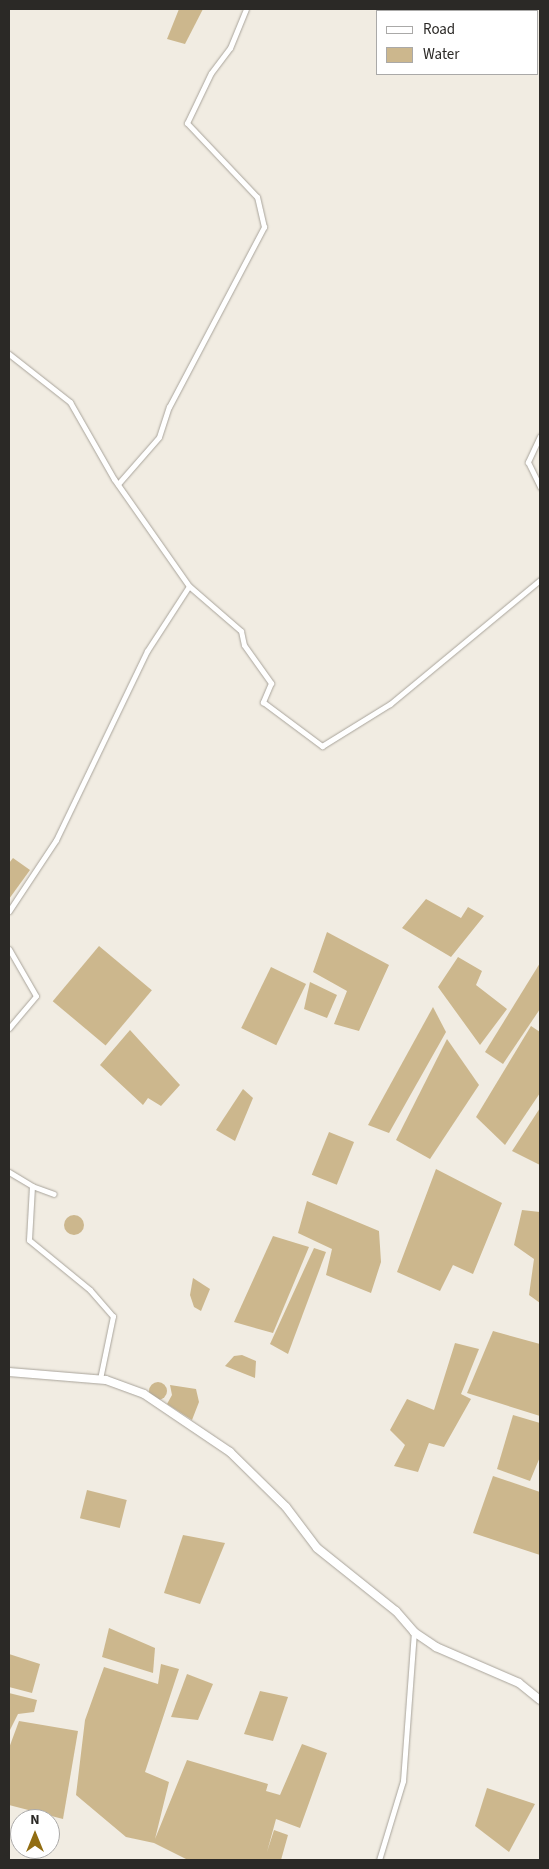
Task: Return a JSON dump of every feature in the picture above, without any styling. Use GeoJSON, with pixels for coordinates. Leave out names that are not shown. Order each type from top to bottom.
{"type":"FeatureCollection","features":[{"type":"Feature","properties":{"kind":"street"},"geometry":{"type":"LineString","coordinates":[[118,484],[160,437],[169,407],[264,227],[257,197],[187,123],[246,9]]}},
{"type":"Feature","properties":{"kind":"street"},"geometry":{"type":"LineString","coordinates":[[9,354],[70,402],[118,484],[189,586],[241,631],[244,645],[271,682],[263,702],[322,746],[390,704],[540,580]]}},
{"type":"Feature","properties":{"kind":"street"},"geometry":{"type":"LineString","coordinates":[[540,436],[528,462],[540,486]]}},
{"type":"Feature","properties":{"kind":"street"},"geometry":{"type":"LineString","coordinates":[[9,911],[56,840],[147,651],[189,586]]}},
{"type":"Feature","properties":{"kind":"street"},"geometry":{"type":"LineString","coordinates":[[9,949],[36,996],[9,1028]]}},
{"type":"Feature","properties":{"kind":"street"},"geometry":{"type":"LineString","coordinates":[[9,1172],[32,1186],[54,1194]]}},
{"type":"Feature","properties":{"kind":"street"},"geometry":{"type":"LineString","coordinates":[[32,1186],[29,1240],[90,1290],[113,1316],[100,1379]]}},
{"type":"Feature","properties":{"kind":"street"},"geometry":{"type":"LineString","coordinates":[[9,1372],[100,1379],[144,1394],[217,1441],[272,1491],[317,1548],[396,1611],[414,1632],[436,1647],[518,1683],[540,1700]]}},
{"type":"Feature","properties":{"kind":"street"},"geometry":{"type":"LineString","coordinates":[[379,1860],[403,1781],[414,1632]]}},
{"type":"Feature","properties":{"kind":"water"},"geometry":{"type":"Polygon","coordinates":[[[179,9],[203,9],[185,44],[167,39],[179,9]]]}},
{"type":"Feature","properties":{"kind":"water"},"geometry":{"type":"Polygon","coordinates":[[[13,858],[30,870],[9,899],[9,863],[13,858]]]}},
{"type":"Feature","properties":{"kind":"water"},"geometry":{"type":"Polygon","coordinates":[[[426,899],[461,918],[468,907],[484,916],[451,957],[402,928],[426,899]]]}},
{"type":"Feature","properties":{"kind":"water"},"geometry":{"type":"Polygon","coordinates":[[[327,932],[389,965],[359,1031],[334,1024],[347,991],[313,972],[327,932]]]}},
{"type":"Feature","properties":{"kind":"water"},"geometry":{"type":"Polygon","coordinates":[[[99,946],[152,990],[106,1046],[53,1001],[99,946]]]}},
{"type":"Feature","properties":{"kind":"water"},"geometry":{"type":"Polygon","coordinates":[[[458,957],[482,971],[476,985],[507,1009],[480,1045],[438,987],[458,957]]]}},
{"type":"Feature","properties":{"kind":"water"},"geometry":{"type":"Polygon","coordinates":[[[540,963],[540,1009],[503,1064],[485,1052],[540,963]]]}},
{"type":"Feature","properties":{"kind":"water"},"geometry":{"type":"Polygon","coordinates":[[[271,967],[306,984],[276,1045],[241,1028],[271,967]]]}},
{"type":"Feature","properties":{"kind":"water"},"geometry":{"type":"Polygon","coordinates":[[[310,982],[337,995],[327,1018],[304,1009],[310,982]]]}},
{"type":"Feature","properties":{"kind":"water"},"geometry":{"type":"Polygon","coordinates":[[[433,1007],[446,1032],[389,1133],[368,1125],[433,1007]]]}},
{"type":"Feature","properties":{"kind":"water"},"geometry":{"type":"Polygon","coordinates":[[[531,1026],[540,1032],[540,1093],[505,1145],[476,1117],[531,1026]]]}},
{"type":"Feature","properties":{"kind":"water"},"geometry":{"type":"Polygon","coordinates":[[[130,1030],[180,1085],[161,1106],[148,1098],[143,1105],[100,1065],[130,1030]]]}},
{"type":"Feature","properties":{"kind":"water"},"geometry":{"type":"Polygon","coordinates":[[[447,1039],[479,1085],[430,1159],[396,1140],[447,1039]]]}},
{"type":"Feature","properties":{"kind":"water"},"geometry":{"type":"Polygon","coordinates":[[[243,1089],[253,1098],[235,1141],[216,1130],[243,1089]]]}},
{"type":"Feature","properties":{"kind":"water"},"geometry":{"type":"Polygon","coordinates":[[[540,1108],[540,1165],[512,1151],[540,1108]]]}},
{"type":"Feature","properties":{"kind":"water"},"geometry":{"type":"Polygon","coordinates":[[[329,1132],[354,1142],[337,1185],[312,1175],[329,1132]]]}},
{"type":"Feature","properties":{"kind":"water"},"geometry":{"type":"Polygon","coordinates":[[[436,1169],[502,1203],[473,1274],[453,1265],[440,1291],[397,1272],[436,1169]]]}},
{"type":"Feature","properties":{"kind":"water"},"geometry":{"type":"Polygon","coordinates":[[[307,1201],[379,1231],[381,1262],[371,1293],[326,1275],[332,1249],[298,1233],[307,1201]]]}},
{"type":"Feature","properties":{"kind":"water"},"geometry":{"type":"Polygon","coordinates":[[[522,1210],[540,1212],[540,1303],[529,1295],[534,1259],[514,1245],[522,1210]]]}},
{"type":"Feature","properties":{"kind":"water"},"geometry":{"type":"Polygon","coordinates":[[[70,1215],[78,1215],[84,1221],[84,1229],[78,1235],[70,1235],[64,1229],[64,1221],[70,1215]]]}},
{"type":"Feature","properties":{"kind":"water"},"geometry":{"type":"Polygon","coordinates":[[[273,1236],[309,1247],[273,1333],[234,1322],[273,1236]]]}},
{"type":"Feature","properties":{"kind":"water"},"geometry":{"type":"Polygon","coordinates":[[[314,1248],[326,1252],[288,1354],[270,1344],[314,1248]]]}},
{"type":"Feature","properties":{"kind":"water"},"geometry":{"type":"Polygon","coordinates":[[[193,1278],[210,1289],[201,1311],[194,1307],[190,1295],[193,1278]]]}},
{"type":"Feature","properties":{"kind":"water"},"geometry":{"type":"Polygon","coordinates":[[[493,1331],[540,1344],[540,1416],[467,1393],[493,1331]]]}},
{"type":"Feature","properties":{"kind":"water"},"geometry":{"type":"Polygon","coordinates":[[[455,1343],[479,1349],[461,1394],[471,1399],[444,1447],[429,1443],[418,1472],[394,1466],[405,1445],[390,1430],[407,1399],[434,1410],[455,1343]]]}},
{"type":"Feature","properties":{"kind":"water"},"geometry":{"type":"Polygon","coordinates":[[[242,1355],[256,1361],[255,1378],[225,1366],[234,1356],[242,1355]]]}},
{"type":"Feature","properties":{"kind":"water"},"geometry":{"type":"Polygon","coordinates":[[[158,1382],[164,1385],[167,1391],[164,1397],[158,1400],[152,1397],[149,1391],[152,1385],[158,1382]]]}},
{"type":"Feature","properties":{"kind":"water"},"geometry":{"type":"Polygon","coordinates":[[[170,1385],[196,1389],[199,1402],[192,1420],[167,1404],[172,1395],[170,1385]]]}},
{"type":"Feature","properties":{"kind":"water"},"geometry":{"type":"Polygon","coordinates":[[[513,1415],[540,1423],[540,1457],[530,1481],[497,1469],[513,1415]]]}},
{"type":"Feature","properties":{"kind":"water"},"geometry":{"type":"Polygon","coordinates":[[[493,1476],[540,1492],[540,1555],[473,1533],[493,1476]]]}},
{"type":"Feature","properties":{"kind":"water"},"geometry":{"type":"Polygon","coordinates":[[[87,1490],[127,1500],[120,1528],[80,1518],[87,1490]]]}},
{"type":"Feature","properties":{"kind":"water"},"geometry":{"type":"Polygon","coordinates":[[[183,1535],[225,1543],[200,1604],[164,1593],[183,1535]]]}},
{"type":"Feature","properties":{"kind":"water"},"geometry":{"type":"Polygon","coordinates":[[[109,1628],[155,1648],[153,1673],[102,1657],[109,1628]]]}},
{"type":"Feature","properties":{"kind":"water"},"geometry":{"type":"Polygon","coordinates":[[[9,1654],[40,1664],[32,1693],[9,1687],[9,1654]]]}},
{"type":"Feature","properties":{"kind":"water"},"geometry":{"type":"Polygon","coordinates":[[[161,1664],[179,1669],[145,1772],[169,1782],[155,1839],[187,1760],[268,1784],[266,1791],[280,1795],[302,1744],[327,1753],[300,1828],[276,1819],[267,1852],[274,1830],[288,1835],[281,1860],[188,1860],[154,1843],[126,1837],[76,1795],[85,1720],[104,1667],[158,1684],[161,1664]]]}},
{"type":"Feature","properties":{"kind":"water"},"geometry":{"type":"Polygon","coordinates":[[[187,1674],[213,1684],[198,1720],[171,1717],[187,1674]]]}},
{"type":"Feature","properties":{"kind":"water"},"geometry":{"type":"Polygon","coordinates":[[[260,1691],[288,1697],[273,1741],[244,1734],[260,1691]]]}},
{"type":"Feature","properties":{"kind":"water"},"geometry":{"type":"Polygon","coordinates":[[[9,1693],[37,1700],[34,1712],[18,1714],[9,1732],[9,1693]]]}},
{"type":"Feature","properties":{"kind":"water"},"geometry":{"type":"Polygon","coordinates":[[[19,1721],[78,1731],[63,1819],[60,1818],[60,1809],[24,1809],[9,1805],[9,1748],[19,1721]]]}},
{"type":"Feature","properties":{"kind":"water"},"geometry":{"type":"Polygon","coordinates":[[[487,1788],[535,1804],[509,1852],[475,1826],[487,1788]]]}}]}
